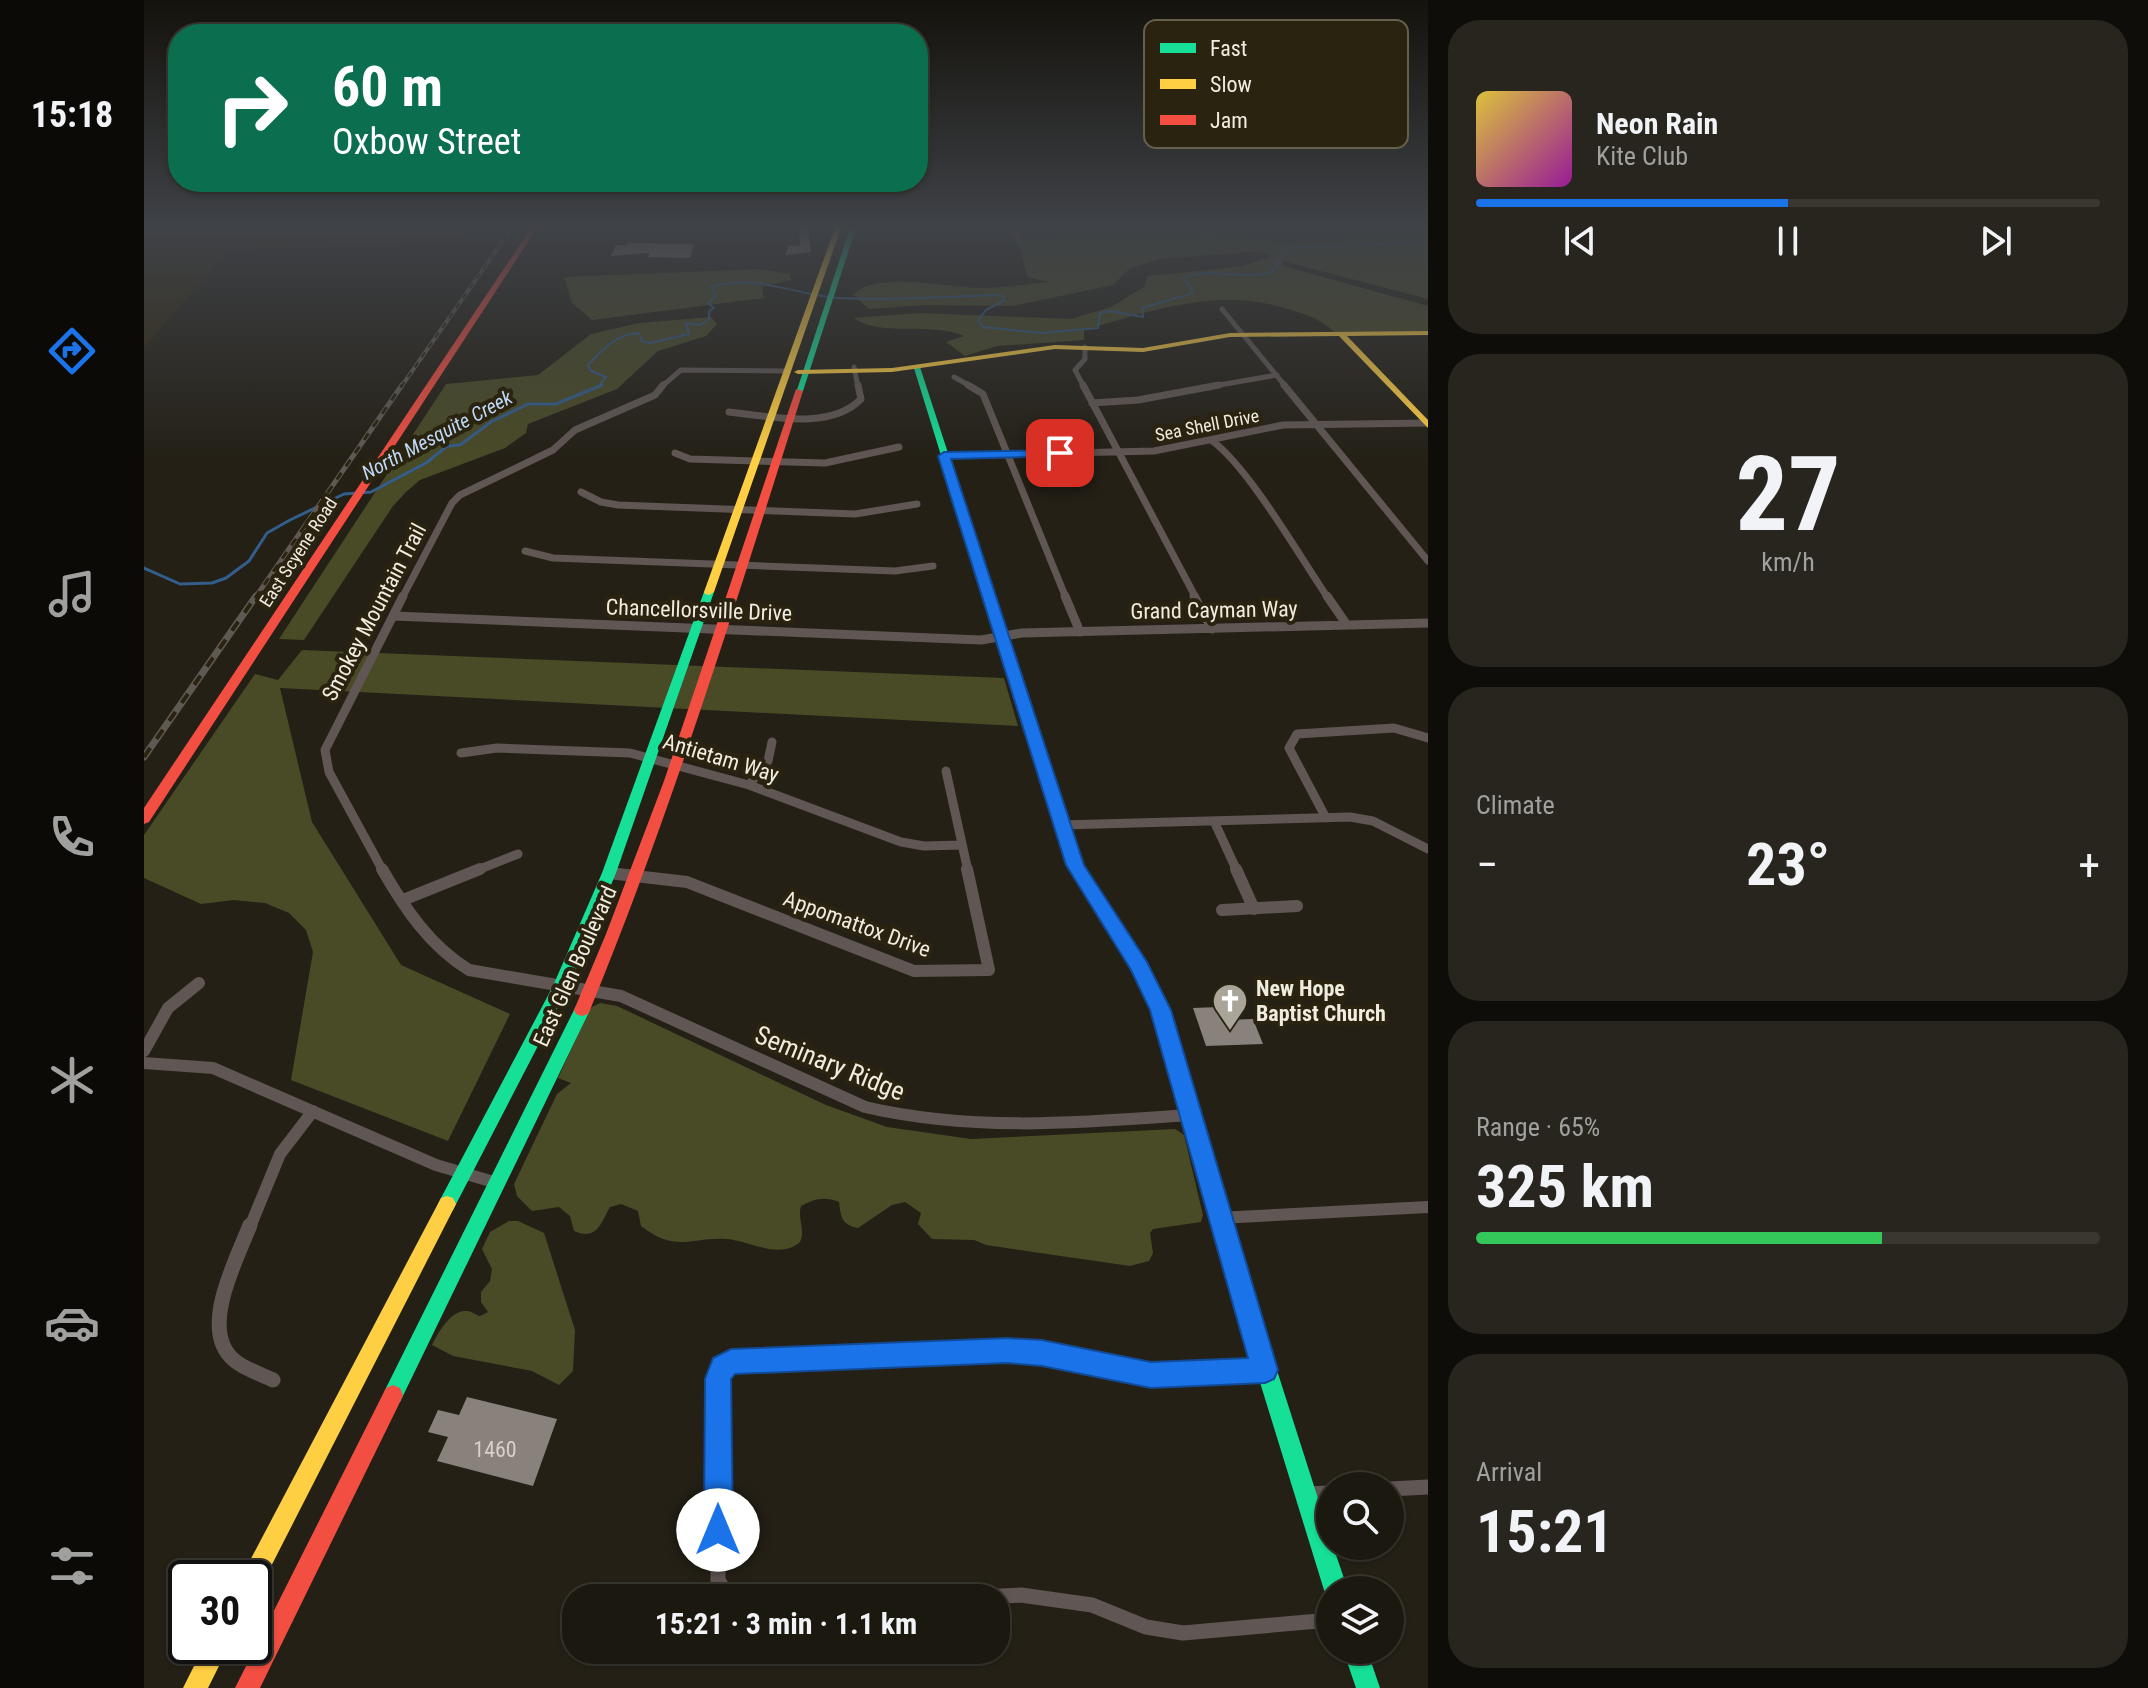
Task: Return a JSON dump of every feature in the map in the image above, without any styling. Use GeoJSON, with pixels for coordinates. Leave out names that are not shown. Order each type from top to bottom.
{"type":"FeatureCollection","features":[{"type":"Feature","properties":{"kind":"street","name":"East Scyene Road"},"geometry":{"type":"LineString","coordinates":[[144,819],[484,304]]}},
{"type":"Feature","properties":{"kind":"street","name":"East Glen Boulevard"},"geometry":{"type":"LineString","coordinates":[[262,1560],[561,986],[609,873],[809,304]]}},
{"type":"Feature","properties":{"kind":"street","name":"East Glen Boulevard"},"geometry":{"type":"LineString","coordinates":[[247,1688],[591,991],[638,875],[827,304]]}},
{"type":"Feature","properties":{"kind":"street"},"geometry":{"type":"LineString","coordinates":[[1222,309],[1428,561]]}},
{"type":"Feature","properties":{"kind":"street"},"geometry":{"type":"LineString","coordinates":[[785,371],[910,368],[1045,348],[1143,350],[1244,335],[1428,333]]}},
{"type":"Feature","properties":{"kind":"street"},"geometry":{"type":"LineString","coordinates":[[1341,334],[1427,424]]}},
{"type":"Feature","properties":{"kind":"street"},"geometry":{"type":"LineString","coordinates":[[1085,347],[1085,359],[1075,368],[1116,452],[1212,629]]}},
{"type":"Feature","properties":{"kind":"street"},"geometry":{"type":"LineString","coordinates":[[910,368],[944,456],[1075,865],[1140,967],[1160,1010],[1218,1218],[1331,1576]]}},
{"type":"Feature","properties":{"kind":"street"},"geometry":{"type":"LineString","coordinates":[[729,412],[817,418],[857,405],[861,399],[855,369]]}},
{"type":"Feature","properties":{"kind":"street","name":"Smokey Mountain Trail"},"geometry":{"type":"LineString","coordinates":[[561,986],[490,975],[455,964],[428,939],[329,772],[325,750],[452,503],[468,489],[553,450],[575,430],[655,395],[673,374],[681,370],[785,371]]}},
{"type":"Feature","properties":{"kind":"street"},"geometry":{"type":"LineString","coordinates":[[1092,403],[1138,400],[1277,375]]}},
{"type":"Feature","properties":{"kind":"street"},"geometry":{"type":"LineString","coordinates":[[954,377],[983,394],[1080,632]]}},
{"type":"Feature","properties":{"kind":"street","name":"Sea Shell Drive"},"geometry":{"type":"LineString","coordinates":[[944,456],[1154,451],[1273,426],[1427,424]]}},
{"type":"Feature","properties":{"kind":"street"},"geometry":{"type":"LineString","coordinates":[[1211,440],[1224,449],[1246,478],[1347,625]]}},
{"type":"Feature","properties":{"kind":"street"},"geometry":{"type":"LineString","coordinates":[[675,453],[690,459],[834,462],[899,447]]}},
{"type":"Feature","properties":{"kind":"street"},"geometry":{"type":"LineString","coordinates":[[581,492],[618,505],[868,513],[917,504]]}},
{"type":"Feature","properties":{"kind":"street"},"geometry":{"type":"LineString","coordinates":[[525,551],[553,558],[895,571],[933,566]]}},
{"type":"Feature","properties":{"kind":"street","name":"Chancellorsville Drive"},"geometry":{"type":"LineString","coordinates":[[394,616],[945,639],[1002,638]]}},
{"type":"Feature","properties":{"kind":"street","name":"Grand Cayman Way"},"geometry":{"type":"LineString","coordinates":[[1002,638],[1022,633],[1428,623]]}},
{"type":"Feature","properties":{"kind":"street"},"geometry":{"type":"LineString","coordinates":[[1326,818],[1289,748],[1297,734],[1394,728],[1428,738]]}},
{"type":"Feature","properties":{"kind":"street"},"geometry":{"type":"LineString","coordinates":[[749,785],[768,761],[772,742]]}},
{"type":"Feature","properties":{"kind":"street","name":"Antietam Way"},"geometry":{"type":"LineString","coordinates":[[461,753],[497,748],[630,753],[749,785],[901,842],[924,846],[962,845]]}},
{"type":"Feature","properties":{"kind":"street","name":"Appomattox Drive"},"geometry":{"type":"LineString","coordinates":[[609,873],[687,882],[914,971],[989,970],[946,771]]}},
{"type":"Feature","properties":{"kind":"street"},"geometry":{"type":"LineString","coordinates":[[1061,825],[1326,818],[1373,821],[1428,849]]}},
{"type":"Feature","properties":{"kind":"street"},"geometry":{"type":"LineString","coordinates":[[1214,821],[1254,909]]}},
{"type":"Feature","properties":{"kind":"street"},"geometry":{"type":"LineString","coordinates":[[403,900],[518,854]]}},
{"type":"Feature","properties":{"kind":"street"},"geometry":{"type":"LineString","coordinates":[[1222,910],[1297,906]]}},
{"type":"Feature","properties":{"kind":"street"},"geometry":{"type":"LineString","coordinates":[[144,1051],[168,1008],[199,983]]}},
{"type":"Feature","properties":{"kind":"street","name":"Seminary Ridge"},"geometry":{"type":"LineString","coordinates":[[561,986],[621,996],[865,1107],[898,1116],[953,1126],[1190,1115]]}},
{"type":"Feature","properties":{"kind":"street"},"geometry":{"type":"LineString","coordinates":[[144,1063],[213,1068],[464,1174],[497,1183]]}},
{"type":"Feature","properties":{"kind":"street"},"geometry":{"type":"LineString","coordinates":[[273,1380],[234,1360],[224,1347],[219,1329],[220,1305],[268,1178],[280,1154],[313,1111]]}},
{"type":"Feature","properties":{"kind":"street"},"geometry":{"type":"LineString","coordinates":[[1218,1218],[1428,1207]]}},
{"type":"Feature","properties":{"kind":"street"},"geometry":{"type":"LineString","coordinates":[[720,1584],[718,1379],[723,1367],[731,1362],[1007,1351],[1057,1355],[1151,1375],[1265,1370]]}},
{"type":"Feature","properties":{"kind":"street"},"geometry":{"type":"LineString","coordinates":[[1404,1488],[1428,1487]]}},
{"type":"Feature","properties":{"kind":"street"},"geometry":{"type":"LineString","coordinates":[[1305,1494],[1316,1494]]}},
{"type":"Feature","properties":{"kind":"street"},"geometry":{"type":"LineString","coordinates":[[1010,1596],[1092,1605],[1146,1627],[1183,1633],[1316,1621]]}},
{"type":"Feature","properties":{"kind":"street"},"geometry":{"type":"LineString","coordinates":[[195,1688],[208,1664]]}},
{"type":"Feature","properties":{"kind":"street"},"geometry":{"type":"LineString","coordinates":[[1360,1664],[1368,1688]]}},
{"type":"Feature","properties":{"kind":"shaded area"},"geometry":{"type":"Polygon","coordinates":[[[144,304],[182,304],[144,347],[144,304]]]}},
{"type":"Feature","properties":{"kind":"green space"},"geometry":{"type":"Polygon","coordinates":[[[573,304],[719,304],[592,320],[573,304]]]}},
{"type":"Feature","properties":{"kind":"green space"},"geometry":{"type":"Polygon","coordinates":[[[863,304],[1024,304],[925,305],[869,309],[863,304]]]}},
{"type":"Feature","properties":{"kind":"green space"},"geometry":{"type":"Polygon","coordinates":[[[1116,304],[1189,304],[1084,330],[1084,340],[997,346],[965,356],[946,342],[964,336],[937,330],[879,327],[853,318],[920,313],[1071,319],[1116,304]]]}},
{"type":"Feature","properties":{"kind":"green space"},"geometry":{"type":"Polygon","coordinates":[[[1268,304],[1420,304],[1428,306],[1428,331],[1334,332],[1314,318],[1268,304]]]}},
{"type":"Feature","properties":{"kind":"green space"},"geometry":{"type":"Polygon","coordinates":[[[711,317],[717,324],[706,336],[658,351],[617,389],[528,424],[526,433],[505,448],[420,480],[393,506],[304,640],[279,639],[446,384],[538,375],[591,334],[639,323],[711,317]]]}},
{"type":"Feature","properties":{"kind":"green space"},"geometry":{"type":"Polygon","coordinates":[[[302,650],[1004,678],[1018,726],[280,688],[312,822],[401,965],[510,1014],[448,1141],[291,1080],[313,952],[306,930],[289,913],[265,903],[234,900],[201,904],[144,878],[144,835],[255,674],[278,680],[302,650]]]}},
{"type":"Feature","properties":{"kind":"green space"},"geometry":{"type":"Polygon","coordinates":[[[600,1003],[617,1006],[826,1105],[887,1127],[971,1139],[1175,1129],[1184,1135],[1203,1215],[1201,1222],[1153,1229],[1150,1233],[1153,1253],[1149,1261],[1130,1266],[986,1245],[974,1240],[932,1239],[918,1224],[921,1213],[905,1202],[892,1205],[858,1228],[843,1220],[839,1202],[824,1199],[810,1202],[801,1206],[800,1242],[783,1249],[727,1239],[675,1242],[641,1226],[638,1211],[621,1204],[610,1207],[593,1232],[574,1231],[570,1216],[559,1207],[532,1211],[517,1196],[514,1184],[557,1094],[571,1083],[558,1078],[590,1008],[600,1003]]]}},
{"type":"Feature","properties":{"kind":"green space"},"geometry":{"type":"Polygon","coordinates":[[[509,1221],[518,1221],[544,1233],[575,1330],[573,1371],[559,1385],[532,1371],[453,1356],[432,1345],[446,1323],[461,1311],[480,1316],[488,1312],[481,1302],[481,1292],[490,1281],[492,1269],[482,1249],[490,1232],[509,1221]]]}},
{"type":"Feature","properties":{"kind":"building","name":"New Hope Baptist Church"},"geometry":{"type":"Polygon","coordinates":[[[1219,1007],[1224,1020],[1253,1019],[1263,1044],[1206,1046],[1193,1008],[1219,1007]]]}},
{"type":"Feature","properties":{"kind":"building"},"geometry":{"type":"Polygon","coordinates":[[[467,1397],[557,1419],[533,1486],[437,1461],[448,1437],[428,1432],[438,1410],[459,1415],[467,1397]]]}},
{"type":"Feature","properties":{"kind":"waterway","name":"North Mesquite Creek"},"geometry":{"type":"LineString","coordinates":[[598,386],[606,377],[591,371],[588,365],[610,343],[639,333],[642,341],[650,343],[689,334],[686,323],[701,325],[709,319],[709,311],[714,308],[709,304]]}},
{"type":"Feature","properties":{"kind":"waterway","name":"North Mesquite Creek"},"geometry":{"type":"LineString","coordinates":[[998,304],[986,310],[978,320],[983,327],[1041,333],[1098,328],[1100,313],[1110,311],[1143,317],[1142,308],[1156,304]]}},
{"type":"Feature","properties":{"kind":"waterway","name":"North Mesquite Creek"},"geometry":{"type":"LineString","coordinates":[[144,568],[180,584],[212,583],[226,578],[249,561],[267,533],[290,520],[344,494],[371,492],[426,463],[447,446],[460,445],[491,422],[528,404],[556,404],[598,386]]}},
{"type":"Feature","properties":{"kind":"railway"},"geometry":{"type":"LineString","coordinates":[[401,387],[459,304]]}},
{"type":"Feature","properties":{"kind":"railway"},"geometry":{"type":"LineString","coordinates":[[255,598],[402,385]]}},
{"type":"Feature","properties":{"kind":"railway"},"geometry":{"type":"LineString","coordinates":[[144,757],[256,596]]}},
{"type":"Feature","properties":{"kind":"traffic: fast"},"geometry":{"type":"LineString","coordinates":[[799,391],[828,304]]}},
{"type":"Feature","properties":{"kind":"traffic: fast"},"geometry":{"type":"LineString","coordinates":[[916,367],[1075,865],[1121,938]]}},
{"type":"Feature","properties":{"kind":"traffic: fast"},"geometry":{"type":"LineString","coordinates":[[447,1204],[561,986],[609,873],[709,592]]}},
{"type":"Feature","properties":{"kind":"traffic: fast"},"geometry":{"type":"LineString","coordinates":[[393,1395],[582,1010]]}},
{"type":"Feature","properties":{"kind":"traffic: fast"},"geometry":{"type":"LineString","coordinates":[[1248,1311],[1332,1576]]}},
{"type":"Feature","properties":{"kind":"traffic: fast"},"geometry":{"type":"LineString","coordinates":[[1360,1664],[1368,1688]]}},
{"type":"Feature","properties":{"kind":"traffic: slow"},"geometry":{"type":"LineString","coordinates":[[709,592],[811,304]]}},
{"type":"Feature","properties":{"kind":"traffic: slow"},"geometry":{"type":"LineString","coordinates":[[798,372],[892,370],[1055,347],[1143,350],[1230,335],[1428,333]]}},
{"type":"Feature","properties":{"kind":"traffic: slow"},"geometry":{"type":"LineString","coordinates":[[1341,334],[1428,425]]}},
{"type":"Feature","properties":{"kind":"traffic: slow"},"geometry":{"type":"LineString","coordinates":[[262,1560],[447,1204]]}},
{"type":"Feature","properties":{"kind":"traffic: slow"},"geometry":{"type":"LineString","coordinates":[[195,1688],[208,1664]]}},
{"type":"Feature","properties":{"kind":"traffic: jam"},"geometry":{"type":"LineString","coordinates":[[144,819],[484,304]]}},
{"type":"Feature","properties":{"kind":"traffic: jam"},"geometry":{"type":"LineString","coordinates":[[582,1010],[671,781],[799,391]]}},
{"type":"Feature","properties":{"kind":"traffic: jam"},"geometry":{"type":"LineString","coordinates":[[1121,938],[1160,1010],[1248,1311]]}},
{"type":"Feature","properties":{"kind":"traffic: jam"},"geometry":{"type":"LineString","coordinates":[[247,1688],[393,1395]]}},
{"type":"Feature","properties":{"kind":"place","name":"New Hope Baptist Church"},"geometry":{"type":"Point","coordinates":[1230,1032]}},
{"type":"Feature","properties":{"kind":"route"},"geometry":{"type":"LineString","coordinates":[[718,1530],[718,1379],[723,1367],[731,1362],[936,1351],[1007,1351],[1042,1353],[1151,1375],[1265,1370],[1218,1218],[1160,1010],[1140,967],[1075,865],[944,456],[1060,453]]}}]}
